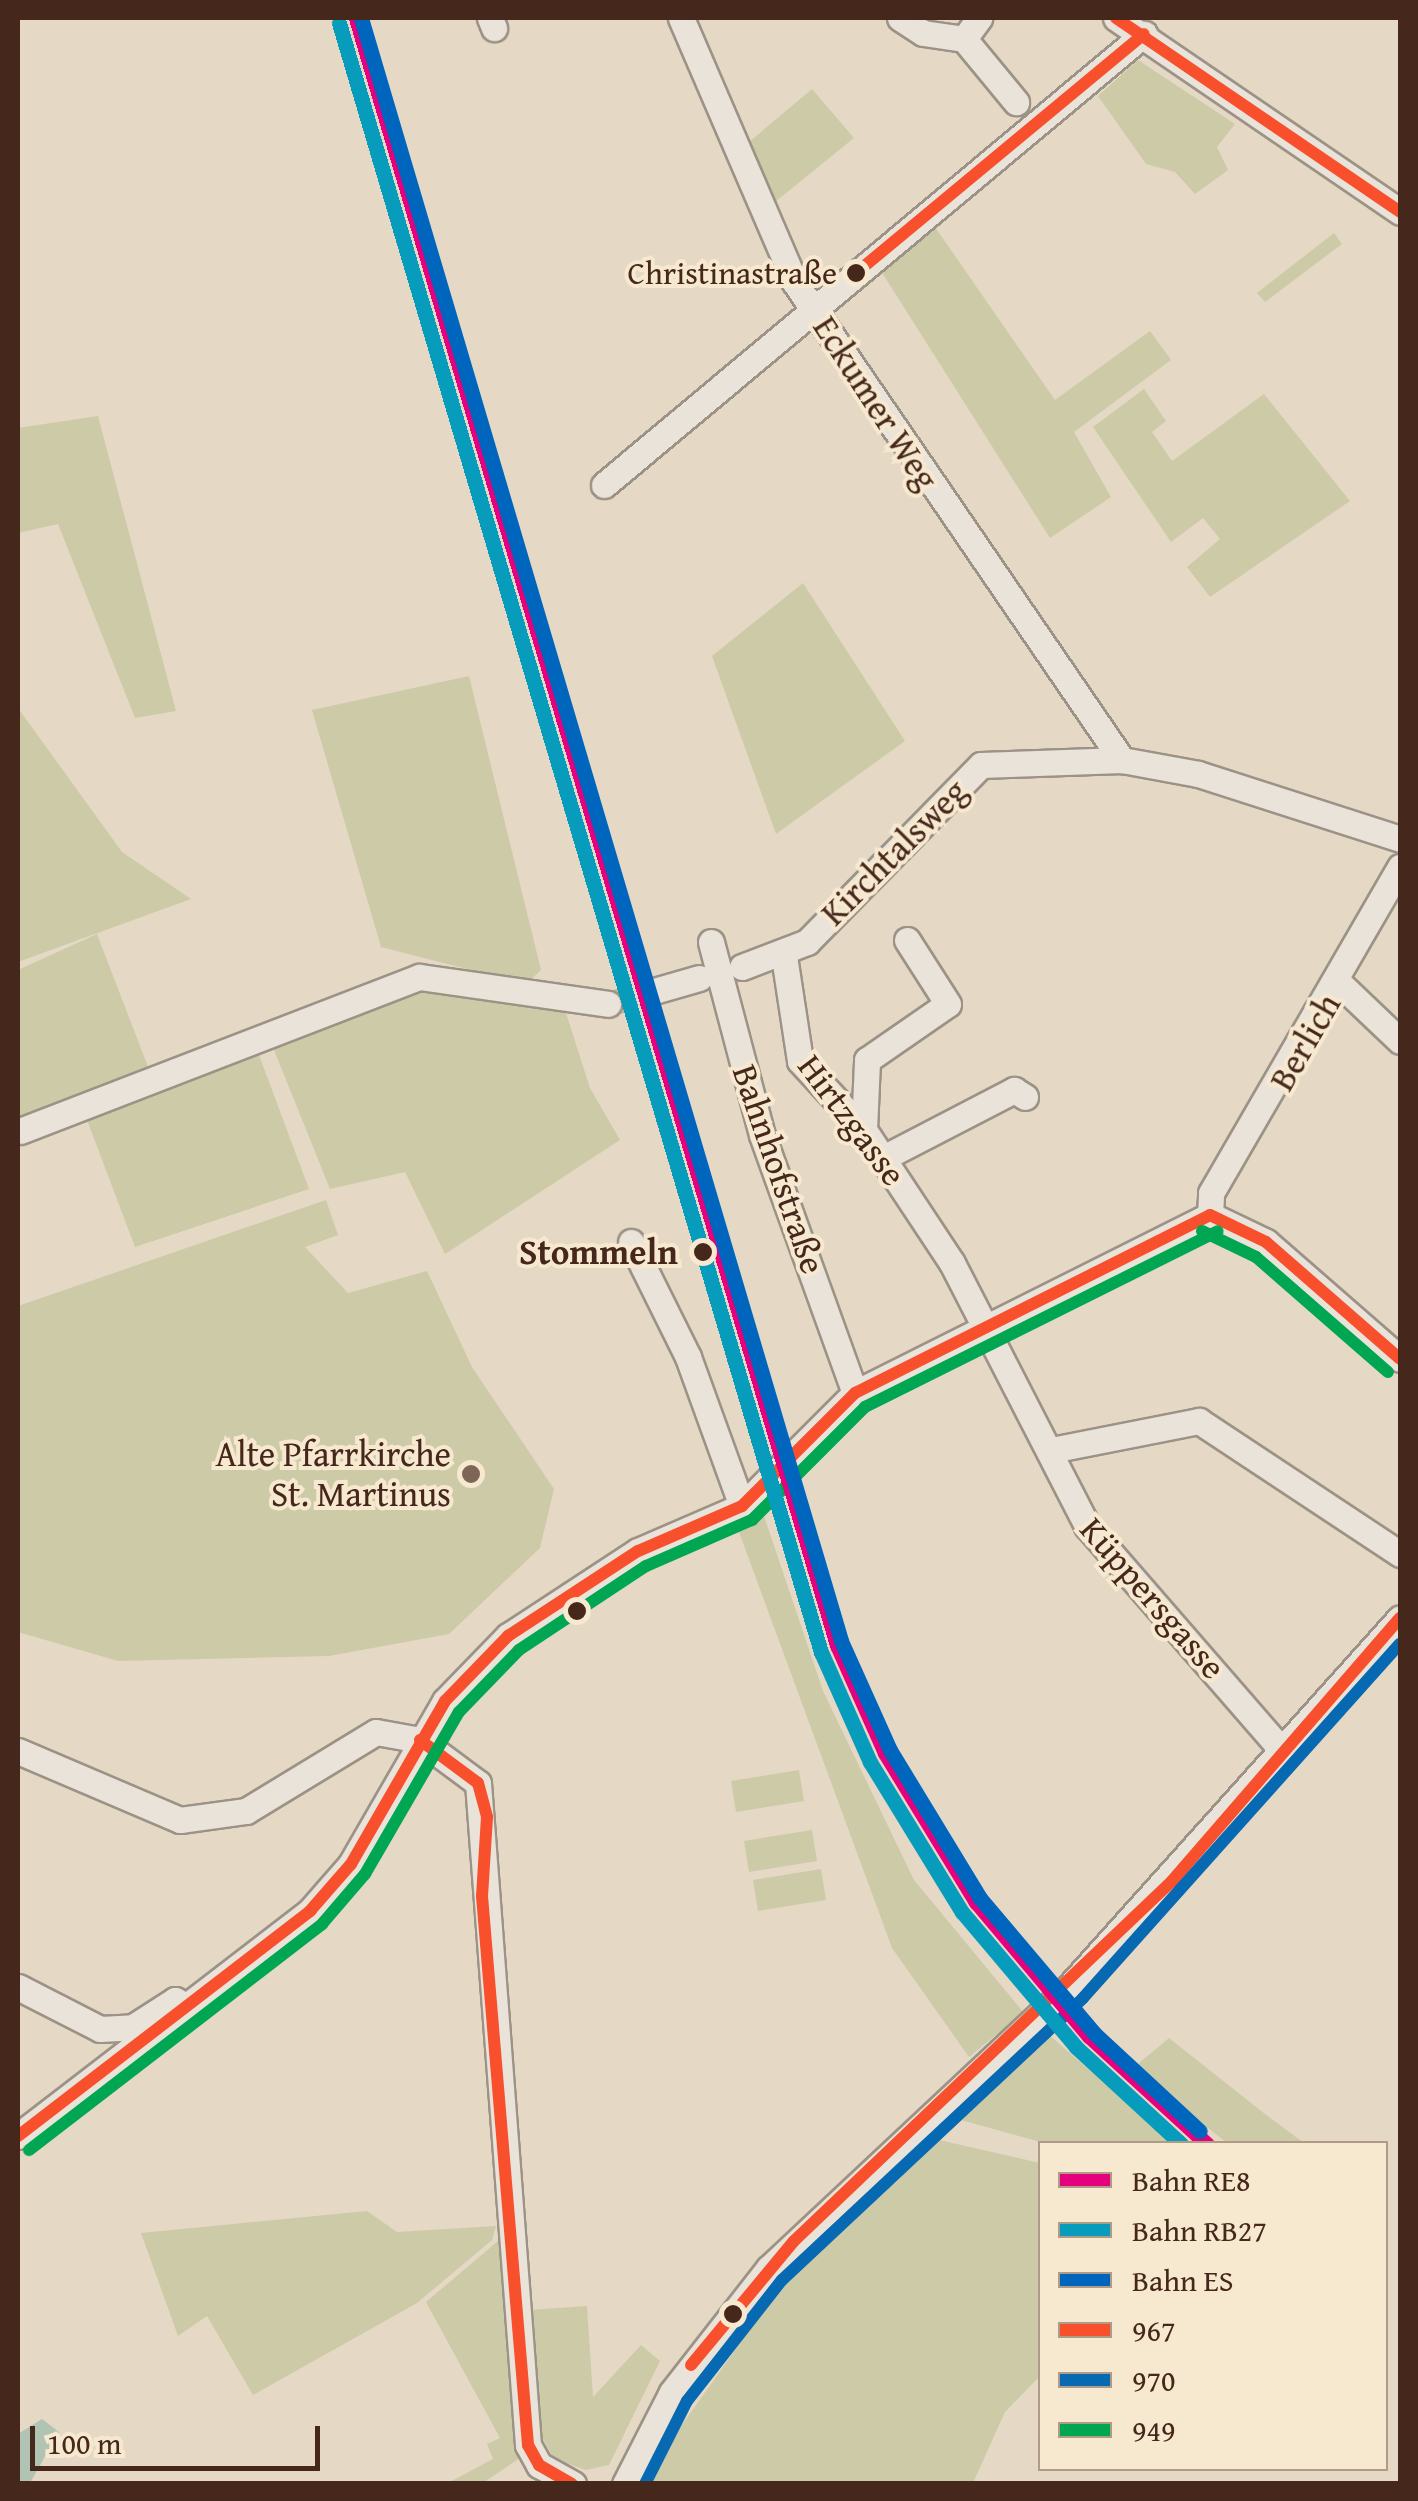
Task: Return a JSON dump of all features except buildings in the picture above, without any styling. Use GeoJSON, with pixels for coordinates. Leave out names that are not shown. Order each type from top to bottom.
{"type":"FeatureCollection","features":[{"type":"Feature","properties":{"kind":"street","name":"Eckumer Weg"},"geometry":{"type":"LineString","coordinates":[[681,18],[814,308],[1122,760]]}},
{"type":"Feature","properties":{"kind":"street"},"geometry":{"type":"LineString","coordinates":[[900,18],[922,32],[971,28],[1016,102]]}},
{"type":"Feature","properties":{"kind":"street"},"geometry":{"type":"LineString","coordinates":[[1116,18],[1400,212]]}},
{"type":"Feature","properties":{"kind":"street"},"geometry":{"type":"LineString","coordinates":[[604,486],[1144,34]]}},
{"type":"Feature","properties":{"kind":"street","name":"Kirchtalsweg"},"geometry":{"type":"LineString","coordinates":[[742,967],[784,956],[981,765],[1122,760],[1198,774],[1400,840]]}},
{"type":"Feature","properties":{"kind":"street","name":"Berlich"},"geometry":{"type":"LineString","coordinates":[[1210,1215],[1211,1194],[1338,983],[1400,867]]}},
{"type":"Feature","properties":{"kind":"street"},"geometry":{"type":"LineString","coordinates":[[864,1130],[866,1060],[948,1004],[908,940]]}},
{"type":"Feature","properties":{"kind":"street","name":"Bahnhofstraße"},"geometry":{"type":"LineString","coordinates":[[710,942],[762,1135],[855,1393]]}},
{"type":"Feature","properties":{"kind":"street","name":"Hirtzgasse"},"geometry":{"type":"LineString","coordinates":[[784,956],[800,1060],[864,1130],[981,1326]]}},
{"type":"Feature","properties":{"kind":"street"},"geometry":{"type":"LineString","coordinates":[[20,1131],[419,977],[608,1004]]}},
{"type":"Feature","properties":{"kind":"street"},"geometry":{"type":"LineString","coordinates":[[654,991],[700,978]]}},
{"type":"Feature","properties":{"kind":"street"},"geometry":{"type":"LineString","coordinates":[[1338,983],[1400,1041]]}},
{"type":"Feature","properties":{"kind":"street"},"geometry":{"type":"LineString","coordinates":[[883,1158],[1014,1090],[1025,1096]]}},
{"type":"Feature","properties":{"kind":"street"},"geometry":{"type":"LineString","coordinates":[[18,2136],[192,2010],[336,1884],[420,1740],[474,1664],[508,1636],[638,1551],[742,1506],[779,1475],[855,1393],[981,1326],[1210,1215],[1266,1242],[1400,1360]]}},
{"type":"Feature","properties":{"kind":"street"},"geometry":{"type":"LineString","coordinates":[[631,1242],[688,1356],[742,1506]]}},
{"type":"Feature","properties":{"kind":"street","name":"Küppersgasse"},"geometry":{"type":"LineString","coordinates":[[981,1326],[1051,1450],[1087,1526],[1285,1754]]}},
{"type":"Feature","properties":{"kind":"street"},"geometry":{"type":"LineString","coordinates":[[1051,1450],[1198,1421],[1400,1554]]}},
{"type":"Feature","properties":{"kind":"street"},"geometry":{"type":"LineString","coordinates":[[625,2484],[672,2392],[768,2268],[1070,1986],[1285,1754],[1400,1618]]}},
{"type":"Feature","properties":{"kind":"street"},"geometry":{"type":"LineString","coordinates":[[18,1752],[145,1812],[216,1819],[284,1790],[359,1736],[420,1740],[478,1783],[487,1816],[482,1896],[528,2445],[539,2465],[573,2484]]}},
{"type":"Feature","properties":{"kind":"street"},"geometry":{"type":"LineString","coordinates":[[18,1987],[100,2029],[133,2027],[175,2000],[192,2010]]}},
{"type":"Feature","properties":{"kind":"shaded area"},"geometry":{"type":"Polygon","coordinates":[[[1138,60],[1235,124],[1217,147],[1228,170],[1195,194],[1175,172],[1146,164],[1098,96],[1138,60]]]}},
{"type":"Feature","properties":{"kind":"shaded area"},"geometry":{"type":"Polygon","coordinates":[[[812,89],[854,138],[775,202],[749,142],[812,89]]]}},
{"type":"Feature","properties":{"kind":"shaded area"},"geometry":{"type":"Polygon","coordinates":[[[935,227],[1055,400],[1150,331],[1171,360],[1074,432],[1111,497],[1050,538],[881,271],[935,227]]]}},
{"type":"Feature","properties":{"kind":"shaded area"},"geometry":{"type":"Polygon","coordinates":[[[1334,233],[1342,244],[1265,302],[1257,293],[1334,233]]]}},
{"type":"Feature","properties":{"kind":"shaded area"},"geometry":{"type":"Polygon","coordinates":[[[1144,389],[1166,421],[1152,432],[1172,461],[1264,394],[1350,501],[1210,597],[1187,567],[1220,539],[1203,518],[1171,542],[1093,427],[1144,389]]]}},
{"type":"Feature","properties":{"kind":"shaded area"},"geometry":{"type":"Polygon","coordinates":[[[98,416],[176,711],[135,718],[58,524],[18,533],[18,428],[98,416]]]}},
{"type":"Feature","properties":{"kind":"shaded area"},"geometry":{"type":"Polygon","coordinates":[[[803,583],[905,741],[776,834],[712,656],[803,583]]]}},
{"type":"Feature","properties":{"kind":"shaded area"},"geometry":{"type":"Polygon","coordinates":[[[469,676],[541,970],[526,984],[381,947],[312,710],[469,676]]]}},
{"type":"Feature","properties":{"kind":"shaded area"},"geometry":{"type":"Polygon","coordinates":[[[18,708],[122,852],[191,899],[18,962],[18,708]]]}},
{"type":"Feature","properties":{"kind":"shaded area"},"geometry":{"type":"Polygon","coordinates":[[[97,934],[150,1072],[18,1123],[18,970],[97,934]]]}},
{"type":"Feature","properties":{"kind":"shaded area"},"geometry":{"type":"Polygon","coordinates":[[[441,984],[566,1013],[590,1088],[620,1140],[445,1254],[405,1172],[330,1189],[272,1045],[441,984]]]}},
{"type":"Feature","properties":{"kind":"shaded area"},"geometry":{"type":"Polygon","coordinates":[[[256,1047],[309,1189],[135,1247],[84,1112],[256,1047]]]}},
{"type":"Feature","properties":{"kind":"shaded area"},"geometry":{"type":"Polygon","coordinates":[[[326,1200],[338,1235],[305,1247],[348,1293],[427,1271],[472,1367],[554,1489],[540,1548],[449,1634],[329,1656],[118,1661],[18,1632],[18,1306],[326,1200]]]}},
{"type":"Feature","properties":{"kind":"shaded area"},"geometry":{"type":"Polygon","coordinates":[[[760,1504],[823,1691],[914,1880],[1024,2013],[1171,2141],[1038,2141],[950,2117],[1013,2052],[997,2034],[969,2057],[892,1948],[736,1524],[760,1504]]]}},
{"type":"Feature","properties":{"kind":"shaded area"},"geometry":{"type":"Polygon","coordinates":[[[799,1770],[804,1801],[736,1812],[731,1781],[799,1770]]]}},
{"type":"Feature","properties":{"kind":"shaded area"},"geometry":{"type":"Polygon","coordinates":[[[812,1830],[817,1861],[749,1872],[744,1841],[812,1830]]]}},
{"type":"Feature","properties":{"kind":"shaded area"},"geometry":{"type":"Polygon","coordinates":[[[821,1869],[826,1900],[758,1911],[753,1880],[821,1869]]]}},
{"type":"Feature","properties":{"kind":"shaded area"},"geometry":{"type":"Polygon","coordinates":[[[1169,2038],[1301,2141],[1224,2141],[1133,2068],[1169,2038]]]}},
{"type":"Feature","properties":{"kind":"shaded area"},"geometry":{"type":"Polygon","coordinates":[[[935,2139],[1038,2163],[1038,2378],[1005,2412],[973,2483],[640,2484],[789,2274],[935,2139]]]}},
{"type":"Feature","properties":{"kind":"shaded area"},"geometry":{"type":"Polygon","coordinates":[[[367,2211],[397,2232],[496,2226],[492,2240],[417,2303],[253,2395],[207,2316],[178,2336],[141,2233],[367,2211]]]}},
{"type":"Feature","properties":{"kind":"shaded area"},"geometry":{"type":"Polygon","coordinates":[[[498,2241],[520,2458],[483,2483],[448,2483],[493,2459],[487,2444],[500,2438],[426,2302],[498,2241]]]}},
{"type":"Feature","properties":{"kind":"shaded area"},"geometry":{"type":"Polygon","coordinates":[[[587,2306],[593,2397],[641,2345],[660,2361],[609,2465],[586,2470],[554,2459],[538,2430],[529,2310],[587,2306]]]}},
{"type":"Feature","properties":{"kind":"shaded area"},"geometry":{"type":"Polygon","coordinates":[[[42,2419],[59,2432],[30,2483],[18,2483],[18,2434],[42,2419]]]}},
{"type":"Feature","properties":{"kind":"tunnel"},"geometry":{"type":"LineString","coordinates":[[608,1004],[654,991]]}},
{"type":"Feature","properties":{"kind":"rail line","name":"RE8"},"geometry":{"type":"LineString","coordinates":[[356,18],[837,1645],[885,1753],[976,1902],[1089,2036],[1204,2141]]}},
{"type":"Feature","properties":{"kind":"rail line","name":"ES"},"geometry":{"type":"LineString","coordinates":[[361,18],[841,1641],[890,1750],[980,1898],[1094,2033],[1200,2131]]}},
{"type":"Feature","properties":{"kind":"rail line","name":"RB27"},"geometry":{"type":"LineString","coordinates":[[339,23],[821,1652],[870,1762],[962,1912],[1076,2047],[1178,2141]]}},
{"type":"Feature","properties":{"kind":"transit line","name":"967"},"geometry":{"type":"LineString","coordinates":[[1116,18],[1400,212]]}},
{"type":"Feature","properties":{"kind":"transit line","name":"967"},"geometry":{"type":"LineString","coordinates":[[856,273],[1144,34]]}},
{"type":"Feature","properties":{"kind":"transit line","name":"967"},"geometry":{"type":"LineString","coordinates":[[1210,1215],[1266,1242],[1400,1359]]}},
{"type":"Feature","properties":{"kind":"transit line","name":"967"},"geometry":{"type":"LineString","coordinates":[[18,2136],[310,1911],[351,1864],[445,1701],[508,1636],[638,1551],[742,1506],[855,1393],[1210,1215]]}},
{"type":"Feature","properties":{"kind":"transit line","name":"949"},"geometry":{"type":"LineString","coordinates":[[1202,1231],[1256,1257],[1388,1372]]}},
{"type":"Feature","properties":{"kind":"transit line","name":"949"},"geometry":{"type":"LineString","coordinates":[[29,2150],[322,1924],[365,1874],[459,1712],[519,1650],[646,1566],[752,1520],[865,1407],[1218,1231]]}},
{"type":"Feature","properties":{"kind":"transit line","name":"967"},"geometry":{"type":"LineString","coordinates":[[691,2365],[794,2241],[1172,1881],[1400,1618]]}},
{"type":"Feature","properties":{"kind":"transit line","name":"970"},"geometry":{"type":"LineString","coordinates":[[645,2484],[687,2401],[782,2280],[1083,1998],[1400,1644]]}},
{"type":"Feature","properties":{"kind":"transit line","name":"967"},"geometry":{"type":"LineString","coordinates":[[420,1740],[478,1783],[487,1817],[482,1896],[528,2445],[539,2465],[572,2484]]}},
{"type":"Feature","properties":{"kind":"place","name":"Christinastraße"},"geometry":{"type":"Point","coordinates":[856,273]}},
{"type":"Feature","properties":{"kind":"place","name":"Stommeln"},"geometry":{"type":"Point","coordinates":[703,1252]}},
{"type":"Feature","properties":{"kind":"place","name":"Alte Pfarrkirche St. Martinus"},"geometry":{"type":"Point","coordinates":[471,1474]}}]}
